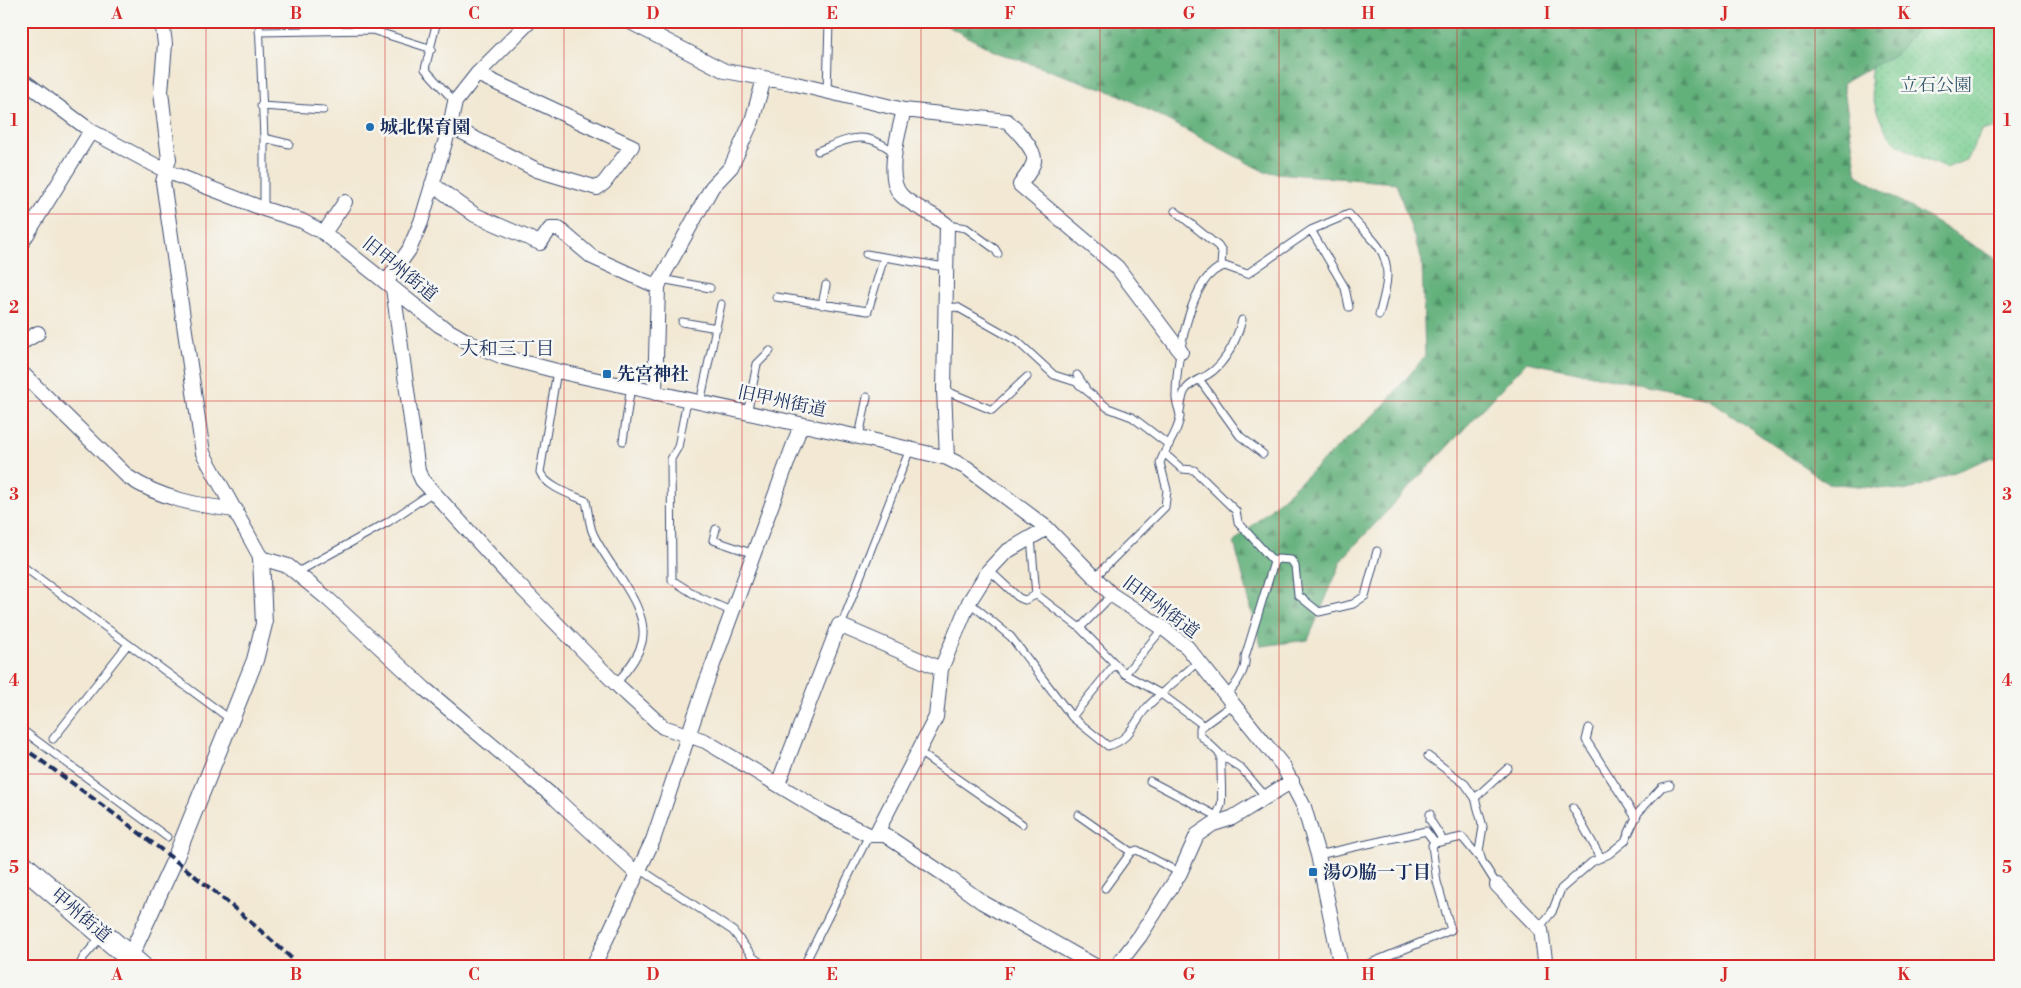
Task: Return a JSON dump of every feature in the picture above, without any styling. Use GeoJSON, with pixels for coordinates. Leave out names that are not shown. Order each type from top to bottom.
{"type":"FeatureCollection","features":[{"type":"Feature","properties":{"kind":"highway","name":"甲州街道"},"geometry":{"type":"LineString","coordinates":[[21,864],[135,962]]}},
{"type":"Feature","properties":{"kind":"street"},"geometry":{"type":"LineString","coordinates":[[135,962],[255,660],[264,624],[261,558],[203,453],[163,182],[169,159],[161,92],[165,44],[162,21]]}},
{"type":"Feature","properties":{"kind":"street"},"geometry":{"type":"LineString","coordinates":[[530,21],[477,74],[455,102],[450,126],[421,222],[409,250],[390,284],[418,470],[422,480],[506,572],[616,684],[663,726],[705,741],[824,813],[897,842],[982,902],[1097,967]]}},
{"type":"Feature","properties":{"kind":"street"},"geometry":{"type":"LineString","coordinates":[[628,21],[725,71],[792,83],[904,110],[1007,122],[1017,130],[1033,153],[1034,161],[1020,185],[1117,266],[1181,352]]}},
{"type":"Feature","properties":{"kind":"street"},"geometry":{"type":"LineString","coordinates":[[450,126],[537,170],[596,188],[604,183],[632,146],[477,74]]}},
{"type":"Feature","properties":{"kind":"street","name":"旧甲州街道"},"geometry":{"type":"LineString","coordinates":[[21,79],[91,131],[166,171],[264,209],[302,221],[324,232],[439,325],[470,343],[503,357],[557,371],[910,449],[947,458],[967,468],[1047,528],[1112,595],[1163,628],[1187,647],[1283,766],[1304,807],[1318,855],[1341,967]]}},
{"type":"Feature","properties":{"kind":"street"},"geometry":{"type":"LineString","coordinates":[[655,393],[660,283],[712,187],[731,167],[752,121],[764,79]]}},
{"type":"Feature","properties":{"kind":"street"},"geometry":{"type":"LineString","coordinates":[[904,110],[895,153],[892,180],[900,195],[935,214],[947,226],[944,308],[944,390],[947,458]]}},
{"type":"Feature","properties":{"kind":"street"},"geometry":{"type":"LineString","coordinates":[[21,244],[91,131]]}},
{"type":"Feature","properties":{"kind":"street"},"geometry":{"type":"LineString","coordinates":[[432,184],[475,215],[540,243],[550,230],[559,229],[592,257],[660,283]]}},
{"type":"Feature","properties":{"kind":"street"},"geometry":{"type":"LineString","coordinates":[[324,232],[345,202]]}},
{"type":"Feature","properties":{"kind":"street"},"geometry":{"type":"LineString","coordinates":[[21,344],[38,334]]}},
{"type":"Feature","properties":{"kind":"street"},"geometry":{"type":"LineString","coordinates":[[21,372],[115,465],[146,489],[168,498],[236,510]]}},
{"type":"Feature","properties":{"kind":"street"},"geometry":{"type":"LineString","coordinates":[[594,967],[656,833],[689,735],[801,425]]}},
{"type":"Feature","properties":{"kind":"street"},"geometry":{"type":"LineString","coordinates":[[873,834],[919,752],[936,717],[941,669],[969,602],[989,570],[1006,552],[1047,528]]}},
{"type":"Feature","properties":{"kind":"street"},"geometry":{"type":"LineString","coordinates":[[261,558],[288,566],[425,689],[556,798],[638,872]]}},
{"type":"Feature","properties":{"kind":"street"},"geometry":{"type":"LineString","coordinates":[[778,784],[839,625],[941,669]]}},
{"type":"Feature","properties":{"kind":"street"},"geometry":{"type":"LineString","coordinates":[[1116,967],[1140,936],[1180,873],[1197,835],[1214,819],[1232,818],[1292,781]]}},
{"type":"Feature","properties":{"kind":"street"},"geometry":{"type":"LineString","coordinates":[[1497,885],[1541,930],[1541,945],[1546,967]]}},
{"type":"Feature","properties":{"kind":"lane"},"geometry":{"type":"LineString","coordinates":[[259,21],[261,106],[264,138],[264,209]]}},
{"type":"Feature","properties":{"kind":"lane"},"geometry":{"type":"LineString","coordinates":[[437,21],[432,49],[425,69],[455,102]]}},
{"type":"Feature","properties":{"kind":"lane"},"geometry":{"type":"LineString","coordinates":[[827,92],[829,21]]}},
{"type":"Feature","properties":{"kind":"lane"},"geometry":{"type":"LineString","coordinates":[[259,32],[372,30],[432,49]]}},
{"type":"Feature","properties":{"kind":"lane"},"geometry":{"type":"LineString","coordinates":[[261,106],[323,110]]}},
{"type":"Feature","properties":{"kind":"lane"},"geometry":{"type":"LineString","coordinates":[[818,151],[853,137],[876,140],[895,153]]}},
{"type":"Feature","properties":{"kind":"lane"},"geometry":{"type":"LineString","coordinates":[[264,138],[289,144]]}},
{"type":"Feature","properties":{"kind":"lane"},"geometry":{"type":"LineString","coordinates":[[1175,211],[1218,246],[1222,252],[1221,266]]}},
{"type":"Feature","properties":{"kind":"lane"},"geometry":{"type":"LineString","coordinates":[[1180,417],[1175,396],[1181,352],[1194,300],[1201,285],[1211,273],[1221,266],[1247,274],[1311,230],[1349,214],[1378,246],[1384,257],[1388,278],[1379,315]]}},
{"type":"Feature","properties":{"kind":"lane"},"geometry":{"type":"LineString","coordinates":[[947,226],[966,228],[995,249],[998,254]]}},
{"type":"Feature","properties":{"kind":"lane"},"geometry":{"type":"LineString","coordinates":[[1311,230],[1345,288],[1349,307]]}},
{"type":"Feature","properties":{"kind":"lane"},"geometry":{"type":"LineString","coordinates":[[866,254],[945,267]]}},
{"type":"Feature","properties":{"kind":"lane"},"geometry":{"type":"LineString","coordinates":[[776,297],[868,312],[884,257]]}},
{"type":"Feature","properties":{"kind":"lane"},"geometry":{"type":"LineString","coordinates":[[660,283],[710,288]]}},
{"type":"Feature","properties":{"kind":"lane"},"geometry":{"type":"LineString","coordinates":[[822,305],[826,285]]}},
{"type":"Feature","properties":{"kind":"lane"},"geometry":{"type":"LineString","coordinates":[[721,304],[716,328],[694,401],[678,447],[671,459],[672,580],[697,596],[733,612]]}},
{"type":"Feature","properties":{"kind":"lane"},"geometry":{"type":"LineString","coordinates":[[944,308],[957,307],[1017,341],[1054,375],[1076,382],[1108,408],[1137,420],[1169,445]]}},
{"type":"Feature","properties":{"kind":"lane"},"geometry":{"type":"LineString","coordinates":[[1095,577],[1165,508],[1167,490],[1160,463],[1180,417],[1183,392],[1187,386],[1216,370],[1227,357],[1242,320]]}},
{"type":"Feature","properties":{"kind":"lane"},"geometry":{"type":"LineString","coordinates":[[682,322],[716,328]]}},
{"type":"Feature","properties":{"kind":"lane"},"geometry":{"type":"LineString","coordinates":[[748,414],[757,364],[770,351]]}},
{"type":"Feature","properties":{"kind":"lane"},"geometry":{"type":"LineString","coordinates":[[557,371],[540,472],[542,478],[563,491],[586,501],[592,530],[600,547],[642,616],[642,640],[638,654],[616,684]]}},
{"type":"Feature","properties":{"kind":"lane"},"geometry":{"type":"LineString","coordinates":[[1077,375],[1085,385],[1084,389]]}},
{"type":"Feature","properties":{"kind":"lane"},"geometry":{"type":"LineString","coordinates":[[944,390],[992,410],[1026,377]]}},
{"type":"Feature","properties":{"kind":"lane"},"geometry":{"type":"LineString","coordinates":[[1199,379],[1240,436],[1263,454]]}},
{"type":"Feature","properties":{"kind":"lane"},"geometry":{"type":"LineString","coordinates":[[623,441],[631,386]]}},
{"type":"Feature","properties":{"kind":"lane"},"geometry":{"type":"LineString","coordinates":[[859,437],[868,397]]}},
{"type":"Feature","properties":{"kind":"lane"},"geometry":{"type":"LineString","coordinates":[[841,626],[910,449]]}},
{"type":"Feature","properties":{"kind":"lane"},"geometry":{"type":"LineString","coordinates":[[1164,453],[1182,469],[1194,470],[1236,511],[1238,522],[1274,562]]}},
{"type":"Feature","properties":{"kind":"lane"},"geometry":{"type":"LineString","coordinates":[[296,573],[388,522],[433,492]]}},
{"type":"Feature","properties":{"kind":"lane"},"geometry":{"type":"LineString","coordinates":[[716,529],[713,540],[754,554]]}},
{"type":"Feature","properties":{"kind":"lane"},"geometry":{"type":"LineString","coordinates":[[1031,538],[1036,595],[1080,628],[1125,674],[1161,694],[1203,725]]}},
{"type":"Feature","properties":{"kind":"lane"},"geometry":{"type":"LineString","coordinates":[[1266,797],[1242,770],[1221,755],[1200,735],[1200,728],[1230,700],[1246,662],[1245,657],[1274,562],[1278,559],[1291,560],[1295,566],[1298,595],[1319,612],[1353,604],[1365,596],[1377,551]]}},
{"type":"Feature","properties":{"kind":"lane"},"geometry":{"type":"LineString","coordinates":[[21,565],[230,719]]}},
{"type":"Feature","properties":{"kind":"lane"},"geometry":{"type":"LineString","coordinates":[[989,570],[1020,598],[1026,600],[1036,595]]}},
{"type":"Feature","properties":{"kind":"lane"},"geometry":{"type":"LineString","coordinates":[[1080,628],[1112,595]]}},
{"type":"Feature","properties":{"kind":"lane"},"geometry":{"type":"LineString","coordinates":[[969,602],[1011,637],[1072,717],[1108,746],[1126,737],[1149,706],[1199,661]]}},
{"type":"Feature","properties":{"kind":"lane"},"geometry":{"type":"LineString","coordinates":[[1125,674],[1163,628]]}},
{"type":"Feature","properties":{"kind":"lane"},"geometry":{"type":"LineString","coordinates":[[52,739],[128,644]]}},
{"type":"Feature","properties":{"kind":"lane"},"geometry":{"type":"LineString","coordinates":[[1072,717],[1115,664]]}},
{"type":"Feature","properties":{"kind":"lane"},"geometry":{"type":"LineString","coordinates":[[1589,728],[1586,740],[1636,818]]}},
{"type":"Feature","properties":{"kind":"lane"},"geometry":{"type":"LineString","coordinates":[[21,729],[167,837]]}},
{"type":"Feature","properties":{"kind":"lane"},"geometry":{"type":"LineString","coordinates":[[919,752],[1022,824]]}},
{"type":"Feature","properties":{"kind":"lane"},"geometry":{"type":"LineString","coordinates":[[1150,781],[1214,819],[1221,805],[1219,773],[1221,755]]}},
{"type":"Feature","properties":{"kind":"lane"},"geometry":{"type":"LineString","coordinates":[[1428,756],[1465,784],[1475,798],[1483,827],[1479,851],[1482,861]]}},
{"type":"Feature","properties":{"kind":"lane"},"geometry":{"type":"LineString","coordinates":[[1475,798],[1508,768]]}},
{"type":"Feature","properties":{"kind":"lane"},"geometry":{"type":"LineString","coordinates":[[1541,930],[1543,923],[1552,912],[1561,888],[1581,871],[1625,841],[1636,818],[1662,787],[1670,785]]}},
{"type":"Feature","properties":{"kind":"lane"},"geometry":{"type":"LineString","coordinates":[[1573,808],[1601,858]]}},
{"type":"Feature","properties":{"kind":"lane"},"geometry":{"type":"LineString","coordinates":[[1430,814],[1430,820],[1440,837],[1437,842]]}},
{"type":"Feature","properties":{"kind":"lane"},"geometry":{"type":"LineString","coordinates":[[1078,815],[1131,852]]}},
{"type":"Feature","properties":{"kind":"lane"},"geometry":{"type":"LineString","coordinates":[[1318,855],[1426,832],[1437,842]]}},
{"type":"Feature","properties":{"kind":"lane"},"geometry":{"type":"LineString","coordinates":[[803,967],[873,834]]}},
{"type":"Feature","properties":{"kind":"lane"},"geometry":{"type":"LineString","coordinates":[[1361,967],[1451,930],[1437,882],[1432,845],[1437,842],[1462,837],[1482,861],[1497,885]]}},
{"type":"Feature","properties":{"kind":"lane"},"geometry":{"type":"LineString","coordinates":[[1105,888],[1131,852],[1137,850],[1180,873]]}},
{"type":"Feature","properties":{"kind":"lane"},"geometry":{"type":"LineString","coordinates":[[638,872],[733,931],[752,957],[766,967]]}},
{"type":"Feature","properties":{"kind":"lane"},"geometry":{"type":"LineString","coordinates":[[79,967],[83,958],[104,934]]}},
{"type":"Feature","properties":{"kind":"green space"},"geometry":{"type":"Polygon","coordinates":[[[938,21],[1923,21],[1897,53],[1843,83],[1857,175],[2000,261],[2000,461],[1992,457],[1908,491],[1827,483],[1708,398],[1527,362],[1343,558],[1308,640],[1261,646],[1234,542],[1383,406],[1425,356],[1422,261],[1396,183],[1265,172],[1120,95],[994,51],[938,21]]]}},
{"type":"Feature","properties":{"kind":"green space","name":"立石公園"},"geometry":{"type":"Polygon","coordinates":[[[1918,21],[1998,21],[2000,25],[2000,126],[1981,131],[1968,159],[1946,168],[1907,150],[1890,136],[1883,126],[1878,113],[1870,83],[1870,74],[1878,55],[1918,21]]]}},
{"type":"Feature","properties":{"kind":"railway"},"geometry":{"type":"LineString","coordinates":[[21,746],[200,880],[301,967]]}},
{"type":"Feature","properties":{"kind":"place","name":"城北保育園"},"geometry":{"type":"Point","coordinates":[370,127]}},
{"type":"Feature","properties":{"kind":"place","name":"先宮神社"},"geometry":{"type":"Point","coordinates":[607,374]}},
{"type":"Feature","properties":{"kind":"place","name":"湯の脇一丁目"},"geometry":{"type":"Point","coordinates":[1313,872]}},
{"type":"Feature","properties":{"kind":"district","name":"大和三丁目"},"geometry":{"type":"Point","coordinates":[507,348]}}]}
